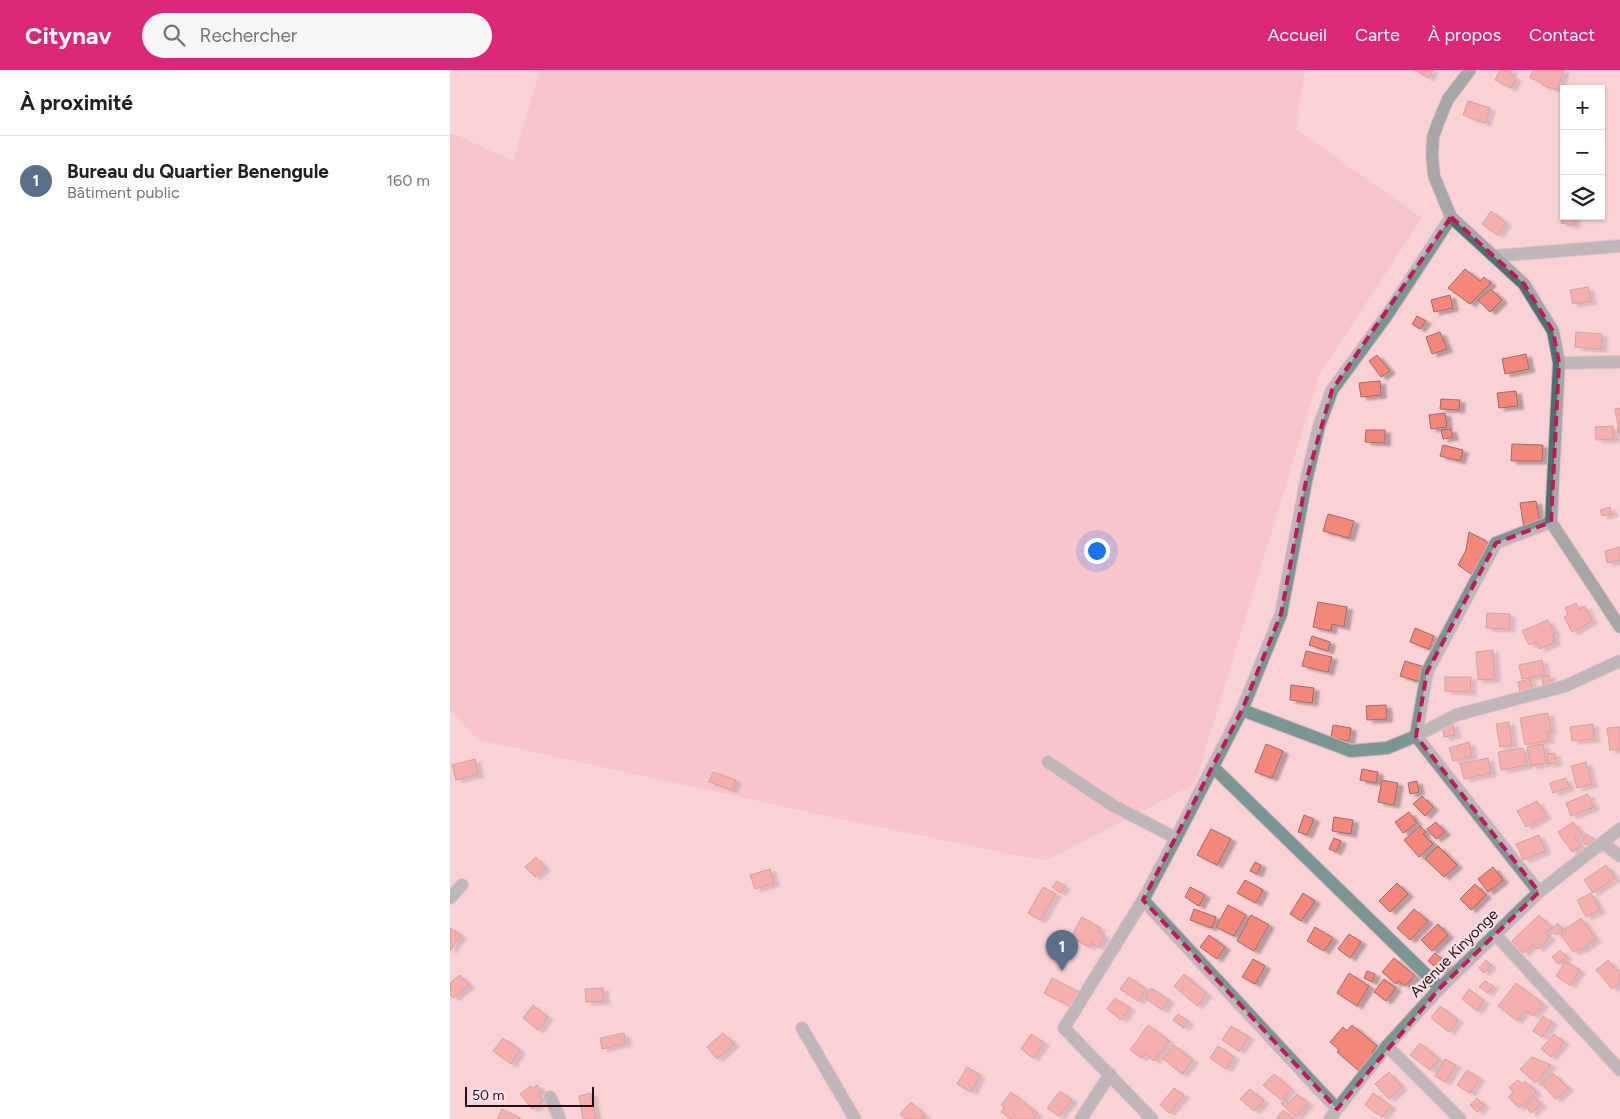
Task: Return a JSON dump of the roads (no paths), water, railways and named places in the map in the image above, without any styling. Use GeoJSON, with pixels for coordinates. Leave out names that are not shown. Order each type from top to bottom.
{"type":"FeatureCollection","features":[{"type":"Feature","properties":{"kind":"street"},"geometry":{"type":"LineString","coordinates":[[1470,70],[1448,99],[1433,137],[1434,176],[1451,217],[1524,284],[1553,331],[1559,363],[1551,522],[1620,627]]}},
{"type":"Feature","properties":{"kind":"street"},"geometry":{"type":"LineString","coordinates":[[1152,1119],[1064,1028],[1143,900],[1242,710],[1281,614],[1306,481],[1319,426],[1332,390],[1387,315],[1451,217]]}},
{"type":"Feature","properties":{"kind":"street"},"geometry":{"type":"LineString","coordinates":[[1494,256],[1620,246]]}},
{"type":"Feature","properties":{"kind":"street"},"geometry":{"type":"LineString","coordinates":[[1559,363],[1620,362]]}},
{"type":"Feature","properties":{"kind":"street"},"geometry":{"type":"LineString","coordinates":[[1539,892],[1416,736],[1427,672],[1496,543],[1551,522]]}},
{"type":"Feature","properties":{"kind":"street"},"geometry":{"type":"LineString","coordinates":[[1242,710],[1351,752],[1387,748],[1416,736],[1456,715],[1565,686],[1620,661]]}},
{"type":"Feature","properties":{"kind":"street"},"geometry":{"type":"LineString","coordinates":[[1048,762],[1112,805],[1176,838]]}},
{"type":"Feature","properties":{"kind":"street"},"geometry":{"type":"LineString","coordinates":[[1213,767],[1440,988]]}},
{"type":"Feature","properties":{"kind":"street","name":"Avenue Kinyonge"},"geometry":{"type":"LineString","coordinates":[[1334,1114],[1387,1046],[1440,988],[1539,892],[1620,829]]}},
{"type":"Feature","properties":{"kind":"street"},"geometry":{"type":"LineString","coordinates":[[1603,843],[1620,856]]}},
{"type":"Feature","properties":{"kind":"street"},"geometry":{"type":"LineString","coordinates":[[450,898],[462,885]]}},
{"type":"Feature","properties":{"kind":"street"},"geometry":{"type":"LineString","coordinates":[[1143,900],[1334,1114]]}},
{"type":"Feature","properties":{"kind":"street"},"geometry":{"type":"LineString","coordinates":[[1495,934],[1620,1070]]}},
{"type":"Feature","properties":{"kind":"street"},"geometry":{"type":"LineString","coordinates":[[802,1028],[855,1119]]}},
{"type":"Feature","properties":{"kind":"street"},"geometry":{"type":"LineString","coordinates":[[1387,1046],[1460,1119]]}},
{"type":"Feature","properties":{"kind":"street"},"geometry":{"type":"LineString","coordinates":[[1081,1119],[1110,1074]]}},
{"type":"Feature","properties":{"kind":"street"},"geometry":{"type":"LineString","coordinates":[[550,1097],[560,1119]]}},
{"type":"Feature","properties":{"kind":"place","name":"Bureau du Quartier Benengule"},"geometry":{"type":"Point","coordinates":[1062,971]}}]}
